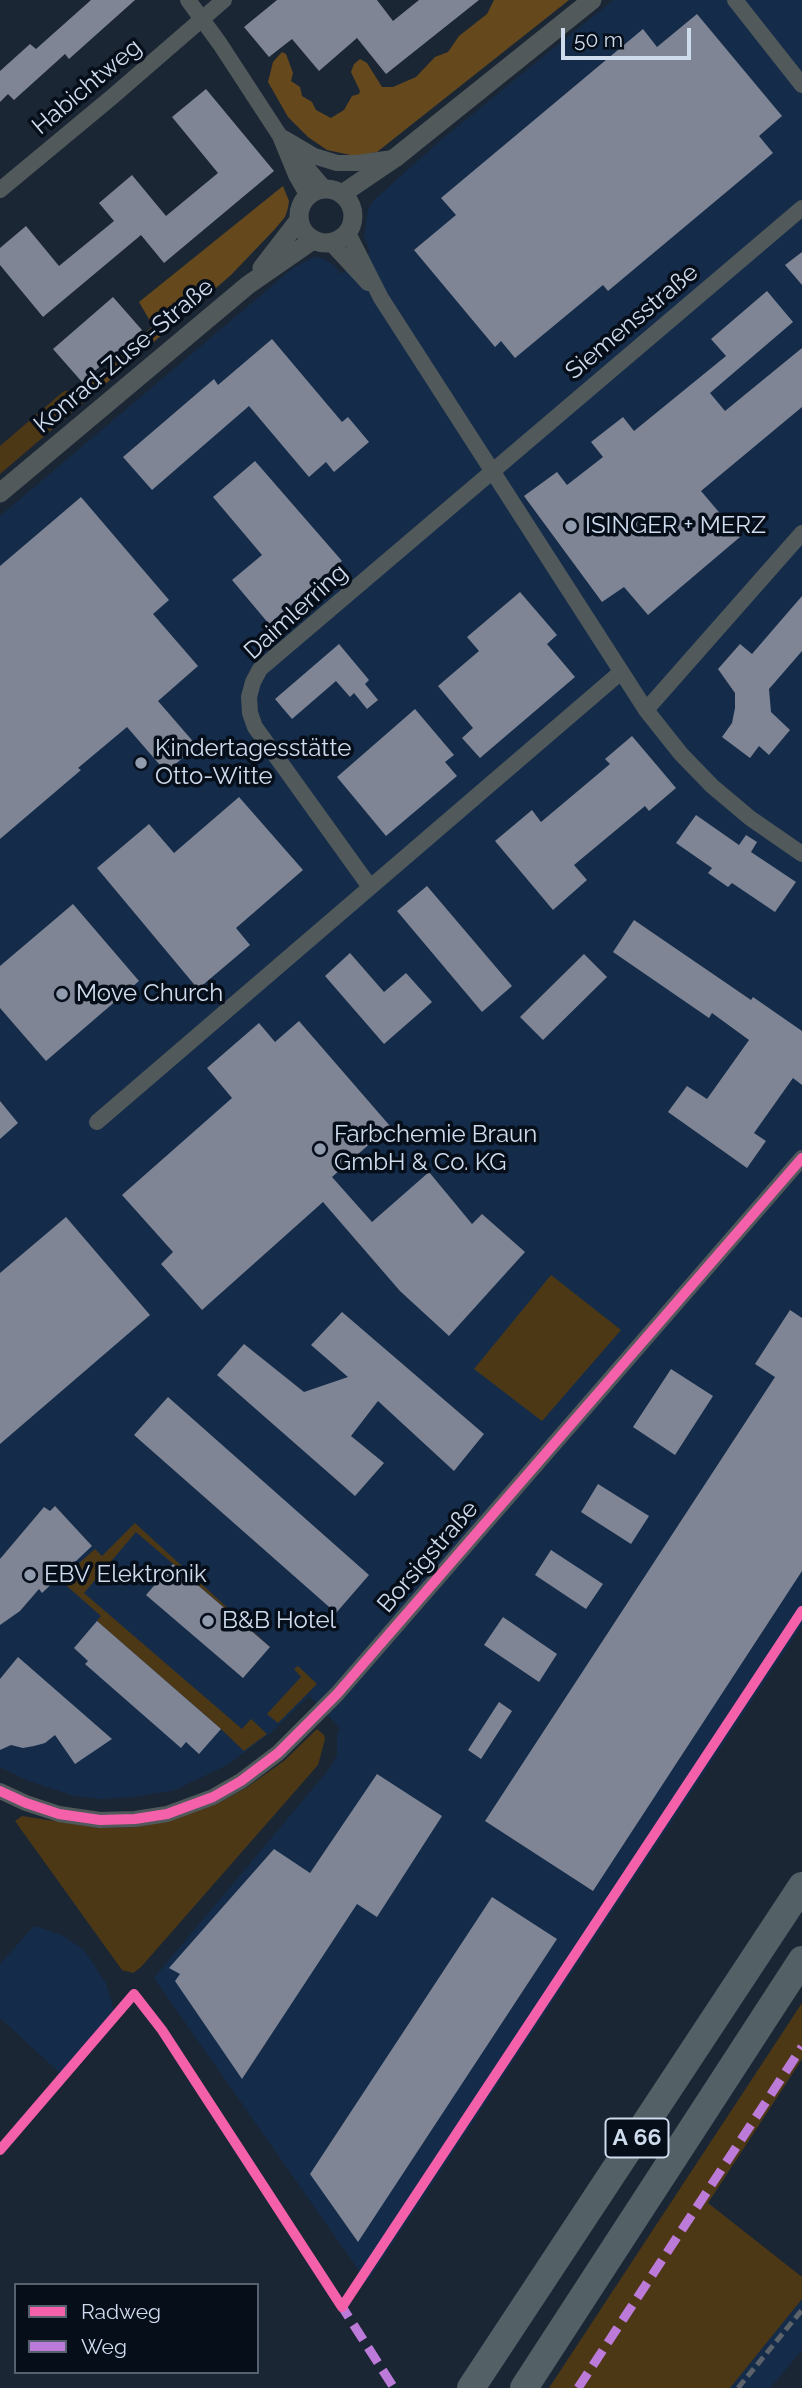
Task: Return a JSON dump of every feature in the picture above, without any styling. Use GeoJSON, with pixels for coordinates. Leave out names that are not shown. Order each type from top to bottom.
{"type":"FeatureCollection","features":[{"type":"Feature","properties":{"kind":"highway","name":"A 66"},"geometry":{"type":"LineString","coordinates":[[471,2388],[802,1886]]}},
{"type":"Feature","properties":{"kind":"highway","name":"A 66"},"geometry":{"type":"LineString","coordinates":[[524,2388],[802,1960]]}},
{"type":"Feature","properties":{"kind":"street"},"geometry":{"type":"LineString","coordinates":[[188,0],[280,136],[325,193],[351,204],[353,219],[331,239]]}},
{"type":"Feature","properties":{"kind":"street","name":"Habichtweg"},"geometry":{"type":"LineString","coordinates":[[0,190],[113,97],[224,0]]}},
{"type":"Feature","properties":{"kind":"street"},"geometry":{"type":"LineString","coordinates":[[325,193],[395,158],[592,0]]}},
{"type":"Feature","properties":{"kind":"street"},"geometry":{"type":"LineString","coordinates":[[736,0],[802,85]]}},
{"type":"Feature","properties":{"kind":"street"},"geometry":{"type":"LineString","coordinates":[[280,136],[314,156],[337,163],[395,158]]}},
{"type":"Feature","properties":{"kind":"street"},"geometry":{"type":"LineString","coordinates":[[353,211],[395,158]]}},
{"type":"Feature","properties":{"kind":"street","name":"Konrad-Zuse-Straße"},"geometry":{"type":"LineString","coordinates":[[248,285],[299,220],[301,207],[325,193]]}},
{"type":"Feature","properties":{"kind":"street","name":"Siemensstraße"},"geometry":{"type":"LineString","coordinates":[[492,472],[802,208]]}},
{"type":"Feature","properties":{"kind":"street"},"geometry":{"type":"LineString","coordinates":[[299,220],[304,232],[331,239],[381,298],[646,710],[681,754],[712,786],[750,818],[802,854]]}},
{"type":"Feature","properties":{"kind":"street","name":"Konrad-Zuse-Straße"},"geometry":{"type":"LineString","coordinates":[[0,493],[248,285],[331,239]]}},
{"type":"Feature","properties":{"kind":"street","name":"Daimlerring"},"geometry":{"type":"LineString","coordinates":[[370,887],[256,727],[250,705],[253,682],[260,669],[271,658],[492,472]]}},
{"type":"Feature","properties":{"kind":"street"},"geometry":{"type":"LineString","coordinates":[[646,710],[802,533]]}},
{"type":"Feature","properties":{"kind":"street"},"geometry":{"type":"LineString","coordinates":[[97,1122],[621,672]]}},
{"type":"Feature","properties":{"kind":"street","name":"Borsigstraße"},"geometry":{"type":"LineString","coordinates":[[0,1791],[59,1814],[100,1820],[135,1819],[167,1814],[213,1797],[241,1781],[278,1753],[337,1694],[802,1158]]}},
{"type":"Feature","properties":{"kind":"shaded area"},"geometry":{"type":"Polygon","coordinates":[[[494,0],[569,0],[377,152],[355,156],[327,150],[308,137],[288,117],[268,82],[273,62],[282,52],[286,54],[293,73],[291,81],[300,87],[302,96],[312,102],[316,110],[331,118],[344,110],[352,96],[359,94],[351,72],[360,59],[367,63],[382,87],[393,87],[416,77],[435,57],[448,52],[459,36],[487,14],[494,0]]]}},
{"type":"Feature","properties":{"kind":"shaded area"},"geometry":{"type":"Polygon","coordinates":[[[613,0],[802,0],[802,1625],[367,2282],[154,1978],[330,1768],[337,1755],[340,1728],[309,1696],[273,1731],[227,1765],[175,1790],[133,1797],[100,1799],[71,1795],[26,1780],[0,1767],[0,516],[293,268],[314,257],[322,258],[334,265],[341,274],[370,252],[364,237],[368,209],[373,201],[442,139],[613,0]]]}},
{"type":"Feature","properties":{"kind":"shaded area"},"geometry":{"type":"Polygon","coordinates":[[[283,186],[289,201],[288,208],[285,217],[274,230],[231,275],[89,398],[82,390],[153,326],[139,302],[283,186]]]}},
{"type":"Feature","properties":{"kind":"shaded area"},"geometry":{"type":"Polygon","coordinates":[[[82,390],[89,398],[0,474],[0,446],[64,391],[82,390]]]}},
{"type":"Feature","properties":{"kind":"shaded area"},"geometry":{"type":"Polygon","coordinates":[[[551,1275],[621,1330],[542,1421],[474,1369],[551,1275]]]}},
{"type":"Feature","properties":{"kind":"shaded area"},"geometry":{"type":"Polygon","coordinates":[[[135,1523],[270,1647],[136,1532],[84,1593],[242,1729],[251,1719],[267,1734],[244,1751],[97,1621],[101,1616],[60,1580],[95,1549],[102,1556],[135,1523]]]}},
{"type":"Feature","properties":{"kind":"shaded area"},"geometry":{"type":"Polygon","coordinates":[[[298,1666],[317,1684],[278,1723],[267,1714],[301,1677],[294,1669],[298,1666]]]}},
{"type":"Feature","properties":{"kind":"shaded area"},"geometry":{"type":"Polygon","coordinates":[[[317,1729],[325,1739],[318,1765],[133,1973],[122,1970],[15,1821],[22,1816],[100,1828],[137,1827],[170,1820],[217,1804],[246,1788],[285,1760],[317,1729]]]}},
{"type":"Feature","properties":{"kind":"shaded area"},"geometry":{"type":"Polygon","coordinates":[[[34,1926],[62,1935],[84,1950],[106,1983],[114,2010],[60,2073],[0,2018],[0,1964],[34,1926]]]}},
{"type":"Feature","properties":{"kind":"shaded area"},"geometry":{"type":"Polygon","coordinates":[[[802,2003],[802,2059],[708,2203],[802,2277],[802,2299],[730,2388],[549,2388],[802,2003]]]}},
{"type":"Feature","properties":{"kind":"shaded area"},"geometry":{"type":"Polygon","coordinates":[[[802,2299],[802,2350],[770,2388],[730,2388],[802,2299]]]}},
{"type":"Feature","properties":{"kind":"building"},"geometry":{"type":"Polygon","coordinates":[[[91,0],[135,0],[69,59],[65,54],[14,100],[8,94],[0,102],[0,71],[30,44],[36,49],[91,0]]]}},
{"type":"Feature","properties":{"kind":"building"},"geometry":{"type":"Polygon","coordinates":[[[277,0],[377,0],[393,21],[419,0],[479,0],[386,74],[357,38],[319,71],[292,39],[269,57],[244,27],[277,0]]]}},
{"type":"Feature","properties":{"kind":"building"},"geometry":{"type":"Polygon","coordinates":[[[697,14],[782,116],[759,136],[773,153],[608,291],[603,285],[515,358],[501,341],[495,347],[414,250],[456,215],[441,198],[643,29],[657,47],[697,14]]]}},
{"type":"Feature","properties":{"kind":"building"},"geometry":{"type":"Polygon","coordinates":[[[206,89],[274,171],[164,263],[141,235],[43,317],[0,265],[0,248],[26,226],[59,266],[114,221],[99,203],[132,175],[166,216],[218,173],[172,117],[206,89]]]}},
{"type":"Feature","properties":{"kind":"building"},"geometry":{"type":"Polygon","coordinates":[[[802,252],[802,285],[785,265],[802,252]]]}},
{"type":"Feature","properties":{"kind":"building"},"geometry":{"type":"Polygon","coordinates":[[[767,291],[793,322],[710,393],[725,411],[802,348],[802,407],[701,491],[740,537],[648,615],[624,587],[602,602],[524,496],[557,472],[567,485],[603,457],[591,442],[623,417],[634,431],[726,356],[711,339],[767,291]]]}},
{"type":"Feature","properties":{"kind":"building"},"geometry":{"type":"Polygon","coordinates":[[[113,297],[142,330],[82,382],[53,349],[113,297]]]}},
{"type":"Feature","properties":{"kind":"building"},"geometry":{"type":"Polygon","coordinates":[[[272,339],[342,422],[348,417],[369,442],[334,472],[326,462],[309,477],[249,406],[152,490],[123,457],[214,379],[218,385],[272,339]]]}},
{"type":"Feature","properties":{"kind":"building"},"geometry":{"type":"Polygon","coordinates":[[[255,461],[342,561],[269,624],[232,580],[262,555],[213,497],[255,461]]]}},
{"type":"Feature","properties":{"kind":"building"},"geometry":{"type":"Polygon","coordinates":[[[81,497],[169,600],[153,614],[198,666],[158,701],[197,746],[166,772],[127,727],[0,839],[0,566],[81,497]]]}},
{"type":"Feature","properties":{"kind":"building"},"geometry":{"type":"Polygon","coordinates":[[[520,592],[557,635],[547,644],[575,677],[480,758],[462,738],[473,728],[438,686],[479,651],[467,637],[520,592]]]}},
{"type":"Feature","properties":{"kind":"building"},"geometry":{"type":"Polygon","coordinates":[[[802,596],[802,651],[769,689],[771,712],[790,730],[769,755],[759,746],[750,758],[722,737],[732,723],[735,693],[718,669],[740,644],[752,654],[802,596]]]}},
{"type":"Feature","properties":{"kind":"building"},"geometry":{"type":"Polygon","coordinates":[[[339,644],[369,680],[365,684],[378,700],[367,709],[354,693],[350,697],[336,681],[292,719],[275,699],[339,644]]]}},
{"type":"Feature","properties":{"kind":"building"},"geometry":{"type":"Polygon","coordinates":[[[415,709],[454,755],[445,762],[457,776],[386,836],[337,777],[415,709]]]}},
{"type":"Feature","properties":{"kind":"building"},"geometry":{"type":"Polygon","coordinates":[[[632,736],[676,788],[649,811],[645,806],[574,865],[587,880],[553,910],[495,841],[532,810],[541,822],[610,764],[605,759],[632,736]]]}},
{"type":"Feature","properties":{"kind":"building"},"geometry":{"type":"Polygon","coordinates":[[[239,797],[303,870],[236,928],[250,945],[198,989],[97,868],[149,824],[174,853],[239,797]]]}},
{"type":"Feature","properties":{"kind":"building"},"geometry":{"type":"Polygon","coordinates":[[[696,815],[739,845],[746,835],[757,842],[751,852],[796,882],[775,912],[732,883],[728,887],[708,873],[712,868],[676,843],[696,815]]]}},
{"type":"Feature","properties":{"kind":"building"},"geometry":{"type":"Polygon","coordinates":[[[427,886],[512,986],[482,1012],[397,911],[427,886]]]}},
{"type":"Feature","properties":{"kind":"building","name":"Move Church"},"geometry":{"type":"Polygon","coordinates":[[[73,904],[139,981],[46,1061],[0,1008],[0,966],[73,904]]]}},
{"type":"Feature","properties":{"kind":"building"},"geometry":{"type":"Polygon","coordinates":[[[634,920],[751,1000],[753,997],[802,1031],[802,1085],[793,1078],[754,1133],[766,1141],[747,1168],[668,1112],[687,1086],[707,1099],[749,1040],[712,1013],[709,1018],[613,952],[634,920]]]}},
{"type":"Feature","properties":{"kind":"building"},"geometry":{"type":"Polygon","coordinates":[[[350,953],[384,992],[406,973],[432,1002],[384,1044],[325,976],[350,953]]]}},
{"type":"Feature","properties":{"kind":"building"},"geometry":{"type":"Polygon","coordinates":[[[584,954],[607,977],[543,1040],[520,1017],[584,954]]]}},
{"type":"Feature","properties":{"kind":"building"},"geometry":{"type":"Polygon","coordinates":[[[299,1021],[390,1126],[332,1177],[372,1222],[429,1172],[472,1224],[482,1214],[525,1252],[449,1336],[400,1291],[323,1202],[202,1310],[161,1264],[173,1252],[122,1195],[232,1098],[207,1068],[259,1023],[275,1042],[299,1021]]]}},
{"type":"Feature","properties":{"kind":"building"},"geometry":{"type":"Polygon","coordinates":[[[0,1101],[18,1123],[0,1139],[0,1101]]]}},
{"type":"Feature","properties":{"kind":"building"},"geometry":{"type":"Polygon","coordinates":[[[66,1217],[150,1315],[0,1444],[0,1273],[66,1217]]]}},
{"type":"Feature","properties":{"kind":"building"},"geometry":{"type":"Polygon","coordinates":[[[790,1310],[802,1318],[802,1571],[593,1891],[485,1821],[775,1377],[755,1364],[790,1310]]]}},
{"type":"Feature","properties":{"kind":"building"},"geometry":{"type":"Polygon","coordinates":[[[342,1312],[484,1434],[454,1471],[378,1401],[351,1436],[384,1463],[355,1496],[217,1375],[244,1344],[304,1392],[348,1377],[311,1345],[342,1312]]]}},
{"type":"Feature","properties":{"kind":"building"},"geometry":{"type":"Polygon","coordinates":[[[671,1369],[713,1396],[675,1455],[633,1427],[671,1369]]]}},
{"type":"Feature","properties":{"kind":"building"},"geometry":{"type":"Polygon","coordinates":[[[168,1397],[369,1575],[336,1613],[134,1435],[168,1397]]]}},
{"type":"Feature","properties":{"kind":"building"},"geometry":{"type":"Polygon","coordinates":[[[598,1484],[649,1516],[631,1544],[581,1512],[598,1484]]]}},
{"type":"Feature","properties":{"kind":"building","name":"EBV Elektronik"},"geometry":{"type":"Polygon","coordinates":[[[55,1506],[92,1546],[42,1593],[39,1589],[20,1611],[0,1625],[0,1559],[44,1507],[50,1511],[55,1506]]]}},
{"type":"Feature","properties":{"kind":"building"},"geometry":{"type":"Polygon","coordinates":[[[551,1550],[603,1584],[586,1609],[535,1575],[551,1550]]]}},
{"type":"Feature","properties":{"kind":"building","name":"B&B Hotel"},"geometry":{"type":"Polygon","coordinates":[[[173,1564],[270,1647],[243,1678],[146,1595],[173,1564]]]}},
{"type":"Feature","properties":{"kind":"building"},"geometry":{"type":"Polygon","coordinates":[[[503,1617],[557,1654],[539,1682],[484,1645],[503,1617]]]}},
{"type":"Feature","properties":{"kind":"building"},"geometry":{"type":"Polygon","coordinates":[[[97,1621],[221,1729],[199,1754],[186,1742],[181,1748],[85,1664],[88,1661],[74,1648],[97,1621]]]}},
{"type":"Feature","properties":{"kind":"building"},"geometry":{"type":"Polygon","coordinates":[[[18,1657],[112,1739],[75,1764],[55,1735],[45,1743],[23,1748],[11,1745],[0,1750],[0,1679],[18,1657]]]}},
{"type":"Feature","properties":{"kind":"building"},"geometry":{"type":"Polygon","coordinates":[[[499,1702],[512,1711],[481,1759],[468,1750],[499,1702]]]}},
{"type":"Feature","properties":{"kind":"building"},"geometry":{"type":"Polygon","coordinates":[[[377,1774],[442,1816],[377,1917],[357,1904],[242,2079],[175,1981],[180,1974],[169,1968],[274,1849],[310,1873],[377,1774]]]}},
{"type":"Feature","properties":{"kind":"building"},"geometry":{"type":"Polygon","coordinates":[[[492,1897],[557,1939],[358,2242],[310,2174],[492,1897]]]}},
{"type":"Feature","properties":{"kind":"railway"},"geometry":{"type":"LineString","coordinates":[[738,2388],[802,2310]]}},
{"type":"Feature","properties":{"kind":"marked path"},"geometry":{"type":"LineString","coordinates":[[578,2388],[802,2047]]}},
{"type":"Feature","properties":{"kind":"marked path"},"geometry":{"type":"LineString","coordinates":[[339,2302],[394,2388]]}},
{"type":"Feature","properties":{"kind":"cycle path"},"geometry":{"type":"LineString","coordinates":[[0,1791],[59,1814],[100,1820],[135,1819],[167,1814],[213,1797],[241,1781],[278,1753],[337,1694],[802,1158]]}},
{"type":"Feature","properties":{"kind":"cycle path"},"geometry":{"type":"LineString","coordinates":[[0,2150],[134,1994],[162,2030],[342,2307],[802,1611]]}},
{"type":"Feature","properties":{"kind":"place","name":"ISINGER + MERZ"},"geometry":{"type":"Point","coordinates":[571,526]}},
{"type":"Feature","properties":{"kind":"place","name":"Kindertagesstätte Otto-Witte"},"geometry":{"type":"Point","coordinates":[141,763]}},
{"type":"Feature","properties":{"kind":"place","name":"Move Church"},"geometry":{"type":"Point","coordinates":[62,994]}},
{"type":"Feature","properties":{"kind":"place","name":"Farbchemie Braun GmbH & Co. KG"},"geometry":{"type":"Point","coordinates":[320,1149]}},
{"type":"Feature","properties":{"kind":"place","name":"EBV Elektronik"},"geometry":{"type":"Point","coordinates":[30,1575]}},
{"type":"Feature","properties":{"kind":"place","name":"B&B Hotel"},"geometry":{"type":"Point","coordinates":[208,1621]}}]}
